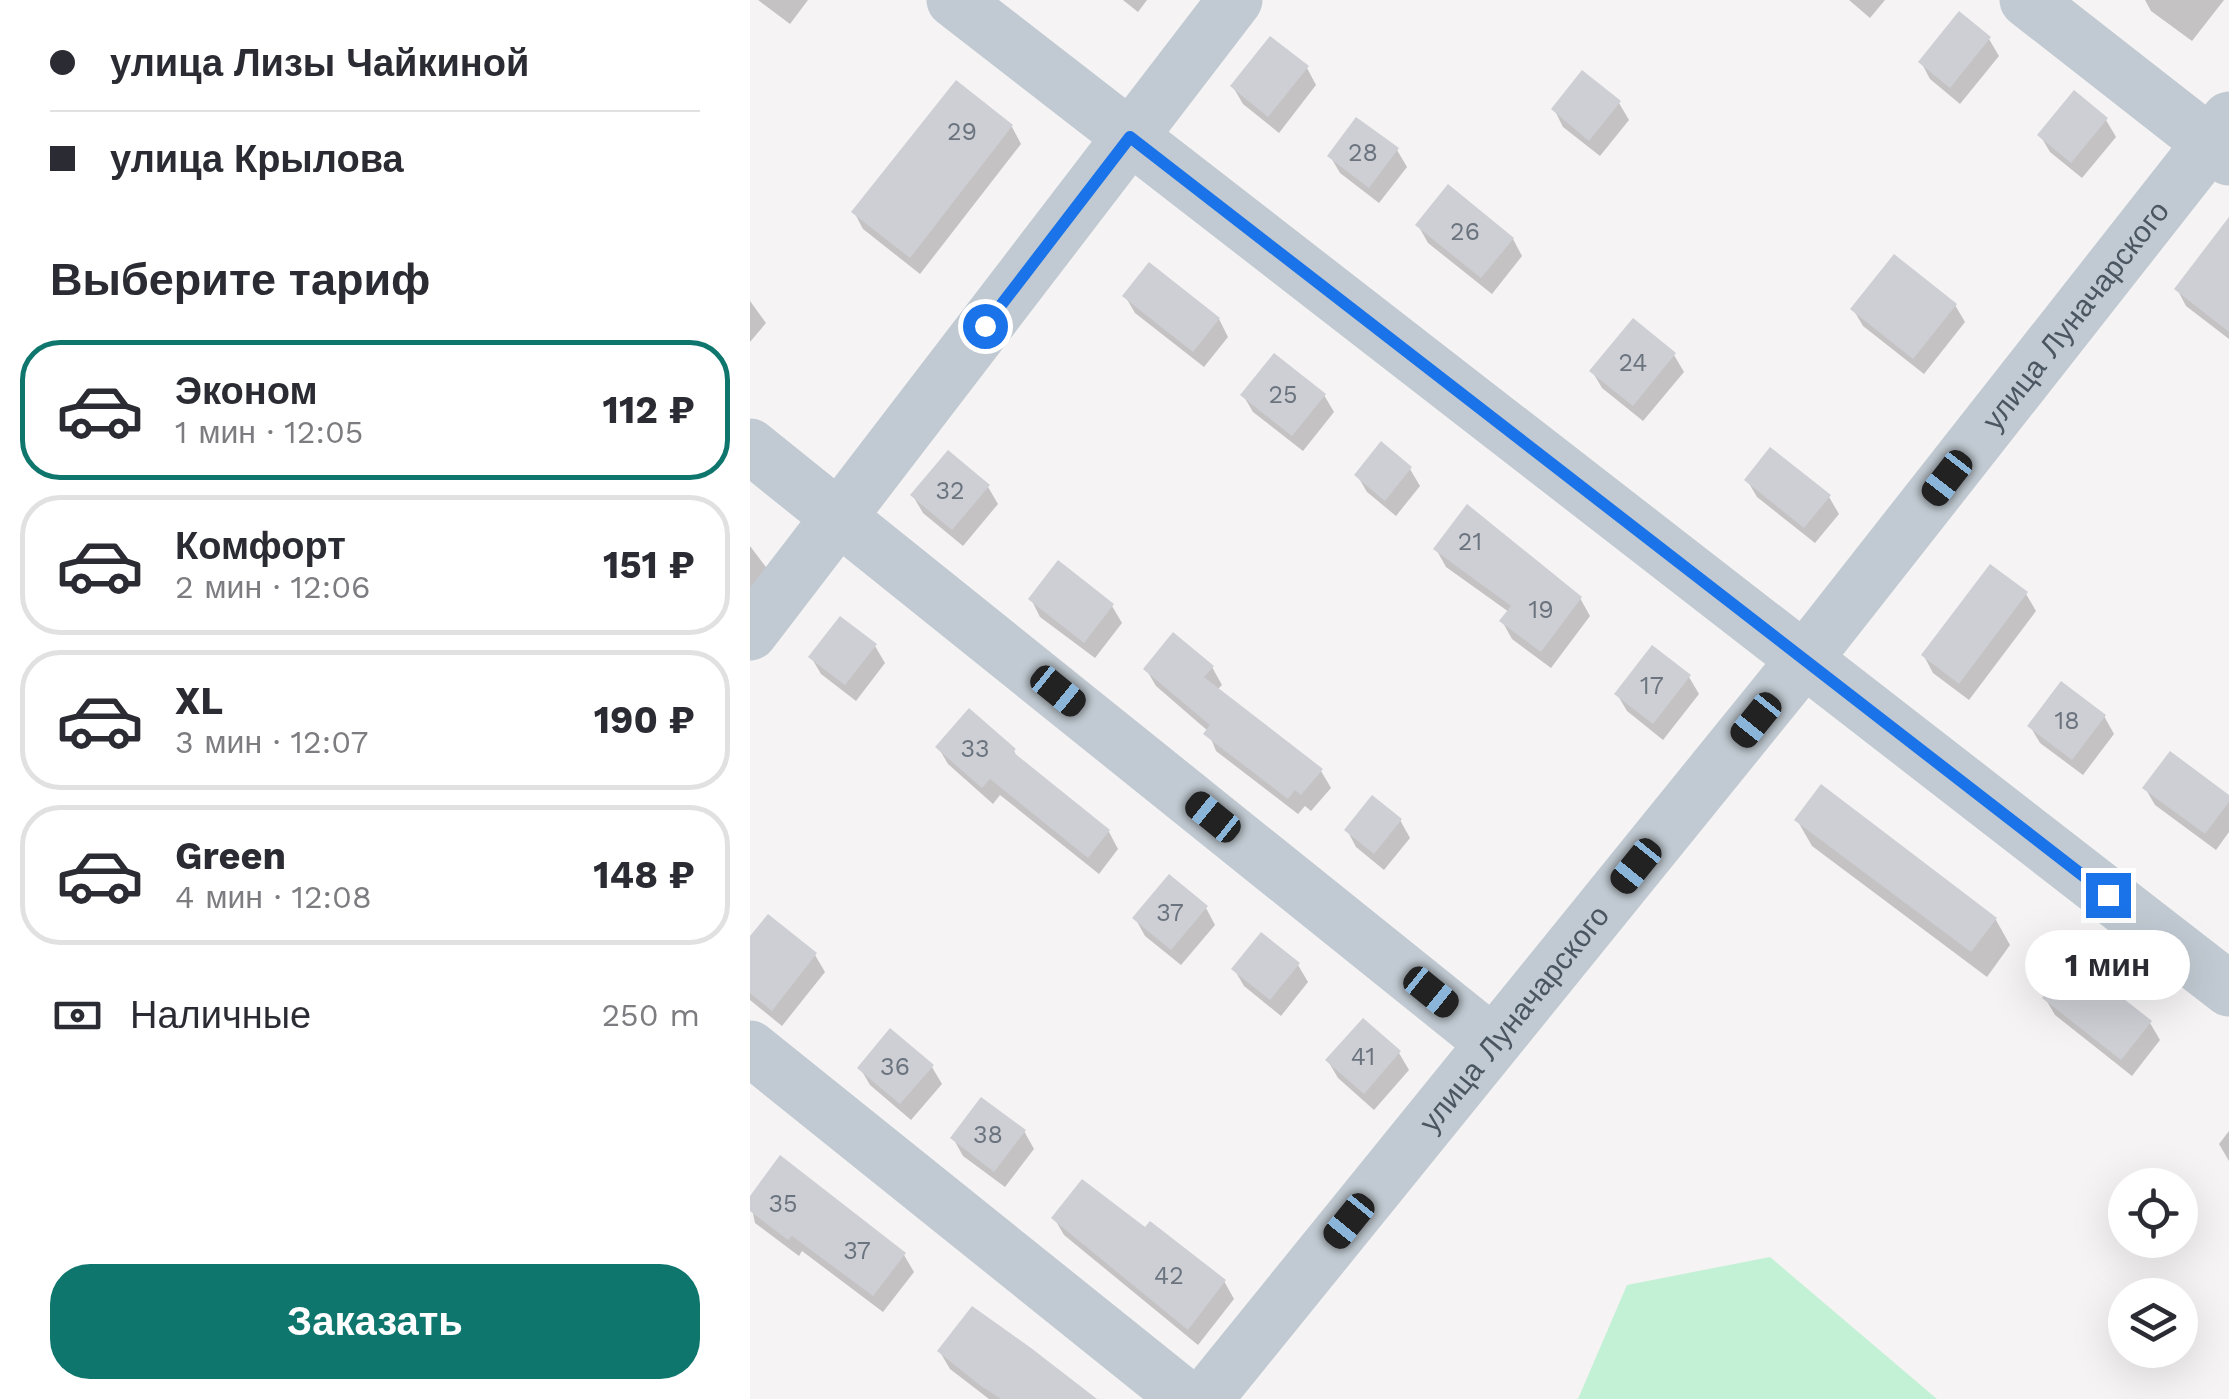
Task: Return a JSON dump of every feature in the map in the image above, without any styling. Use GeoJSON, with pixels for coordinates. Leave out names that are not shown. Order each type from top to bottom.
{"type":"FeatureCollection","features":[{"type":"Feature","properties":{"kind":"street"},"geometry":{"type":"LineString","coordinates":[[954,0],[2229,988]]}},
{"type":"Feature","properties":{"kind":"street"},"geometry":{"type":"LineString","coordinates":[[750,633],[1235,0]]}},
{"type":"Feature","properties":{"kind":"street"},"geometry":{"type":"LineString","coordinates":[[2027,0],[2222,140]]}},
{"type":"Feature","properties":{"kind":"street","name":"улица Луначарского"},"geometry":{"type":"LineString","coordinates":[[1205,1399],[2222,140]]}},
{"type":"Feature","properties":{"kind":"street"},"geometry":{"type":"LineString","coordinates":[[750,446],[1493,1043]]}},
{"type":"Feature","properties":{"kind":"street"},"geometry":{"type":"LineString","coordinates":[[750,1048],[1187,1399]]}},
{"type":"Feature","properties":{"kind":"green space"},"geometry":{"type":"Polygon","coordinates":[[[1770,1257],[1937,1399],[1578,1399],[1627,1285],[1770,1257]]]}},
{"type":"Feature","properties":{"kind":"building"},"geometry":{"type":"Polygon","coordinates":[[[1959,11],[1991,37],[1950,88],[1918,62],[1959,11]]]}},
{"type":"Feature","properties":{"kind":"building"},"geometry":{"type":"Polygon","coordinates":[[[1270,36],[1309,66],[1268,117],[1230,86],[1270,36]]]}},
{"type":"Feature","properties":{"kind":"building"},"geometry":{"type":"Polygon","coordinates":[[[1582,70],[1621,101],[1589,141],[1551,109],[1582,70]]]}},
{"type":"Feature","properties":{"kind":"building"},"geometry":{"type":"Polygon","coordinates":[[[956,80],[1013,125],[910,258],[851,212],[956,80]]]}},
{"type":"Feature","properties":{"kind":"building"},"geometry":{"type":"Polygon","coordinates":[[[2074,90],[2108,118],[2071,163],[2037,135],[2074,90]]]}},
{"type":"Feature","properties":{"kind":"building"},"geometry":{"type":"Polygon","coordinates":[[[1356,117],[1399,148],[1369,188],[1327,156],[1356,117]]]}},
{"type":"Feature","properties":{"kind":"building"},"geometry":{"type":"Polygon","coordinates":[[[1448,184],[1514,238],[1481,278],[1415,225],[1448,184]]]}},
{"type":"Feature","properties":{"kind":"building"},"geometry":{"type":"Polygon","coordinates":[[[2229,217],[2229,332],[2174,289],[2229,217]]]}},
{"type":"Feature","properties":{"kind":"building"},"geometry":{"type":"Polygon","coordinates":[[[1894,254],[1957,304],[1913,359],[1850,309],[1894,254]]]}},
{"type":"Feature","properties":{"kind":"building"},"geometry":{"type":"Polygon","coordinates":[[[1149,262],[1220,318],[1193,352],[1122,296],[1149,262]]]}},
{"type":"Feature","properties":{"kind":"building"},"geometry":{"type":"Polygon","coordinates":[[[1633,318],[1676,353],[1633,406],[1589,371],[1633,318]]]}},
{"type":"Feature","properties":{"kind":"building"},"geometry":{"type":"Polygon","coordinates":[[[1274,353],[1326,394],[1292,436],[1240,395],[1274,353]]]}},
{"type":"Feature","properties":{"kind":"building"},"geometry":{"type":"Polygon","coordinates":[[[1381,441],[1412,467],[1385,501],[1354,475],[1381,441]]]}},
{"type":"Feature","properties":{"kind":"building"},"geometry":{"type":"Polygon","coordinates":[[[1770,447],[1831,495],[1804,528],[1744,480],[1770,447]]]}},
{"type":"Feature","properties":{"kind":"building"},"geometry":{"type":"Polygon","coordinates":[[[948,450],[990,485],[952,530],[910,495],[948,450]]]}},
{"type":"Feature","properties":{"kind":"building"},"geometry":{"type":"Polygon","coordinates":[[[1467,504],[1582,597],[1541,652],[1499,621],[1511,606],[1433,549],[1467,504]]]}},
{"type":"Feature","properties":{"kind":"building"},"geometry":{"type":"Polygon","coordinates":[[[1058,560],[1114,604],[1084,643],[1028,599],[1058,560]]]}},
{"type":"Feature","properties":{"kind":"building"},"geometry":{"type":"Polygon","coordinates":[[[1990,564],[2028,592],[1959,684],[1921,655],[1990,564]]]}},
{"type":"Feature","properties":{"kind":"building"},"geometry":{"type":"Polygon","coordinates":[[[840,616],[877,644],[845,685],[808,657],[840,616]]]}},
{"type":"Feature","properties":{"kind":"building"},"geometry":{"type":"Polygon","coordinates":[[[1173,632],[1214,666],[1204,677],[1323,769],[1301,795],[1295,790],[1288,799],[1203,734],[1210,725],[1143,669],[1173,632]]]}},
{"type":"Feature","properties":{"kind":"building"},"geometry":{"type":"Polygon","coordinates":[[[1652,645],[1691,675],[1653,724],[1614,694],[1652,645]]]}},
{"type":"Feature","properties":{"kind":"building"},"geometry":{"type":"Polygon","coordinates":[[[2061,681],[2106,715],[2072,760],[2027,726],[2061,681]]]}},
{"type":"Feature","properties":{"kind":"building"},"geometry":{"type":"Polygon","coordinates":[[[969,708],[1016,749],[1013,752],[1110,830],[1088,858],[990,779],[982,788],[935,747],[969,708]]]}},
{"type":"Feature","properties":{"kind":"building"},"geometry":{"type":"Polygon","coordinates":[[[2170,751],[2229,795],[2229,802],[2205,834],[2142,788],[2170,751]]]}},
{"type":"Feature","properties":{"kind":"building"},"geometry":{"type":"Polygon","coordinates":[[[1821,784],[1997,918],[1971,952],[1794,820],[1821,784]]]}},
{"type":"Feature","properties":{"kind":"building"},"geometry":{"type":"Polygon","coordinates":[[[1372,795],[1402,819],[1374,854],[1344,830],[1372,795]]]}},
{"type":"Feature","properties":{"kind":"building"},"geometry":{"type":"Polygon","coordinates":[[[1169,874],[1208,906],[1171,950],[1132,918],[1169,874]]]}},
{"type":"Feature","properties":{"kind":"building"},"geometry":{"type":"Polygon","coordinates":[[[768,914],[817,953],[772,1011],[750,993],[750,936],[768,914]]]}},
{"type":"Feature","properties":{"kind":"building"},"geometry":{"type":"Polygon","coordinates":[[[1261,932],[1300,963],[1270,1000],[1231,969],[1261,932]]]}},
{"type":"Feature","properties":{"kind":"building"},"geometry":{"type":"Polygon","coordinates":[[[2073,959],[2152,1021],[2121,1060],[2042,998],[2073,959]]]}},
{"type":"Feature","properties":{"kind":"building"},"geometry":{"type":"Polygon","coordinates":[[[1363,1018],[1401,1051],[1364,1094],[1325,1060],[1363,1018]]]}},
{"type":"Feature","properties":{"kind":"building"},"geometry":{"type":"Polygon","coordinates":[[[890,1028],[934,1065],[900,1104],[857,1068],[890,1028]]]}},
{"type":"Feature","properties":{"kind":"building"},"geometry":{"type":"Polygon","coordinates":[[[981,1097],[1026,1130],[994,1172],[950,1138],[981,1097]]]}},
{"type":"Feature","properties":{"kind":"building"},"geometry":{"type":"Polygon","coordinates":[[[780,1155],[906,1253],[873,1296],[792,1236],[788,1240],[750,1211],[750,1196],[780,1155]]]}},
{"type":"Feature","properties":{"kind":"building"},"geometry":{"type":"Polygon","coordinates":[[[1082,1179],[1145,1227],[1150,1221],[1226,1280],[1188,1330],[1051,1218],[1082,1179]]]}},
{"type":"Feature","properties":{"kind":"building"},"geometry":{"type":"Polygon","coordinates":[[[972,1306],[1097,1399],[1001,1399],[981,1386],[937,1351],[972,1306]]]}},
{"type":"Feature","properties":{"kind":"route"},"geometry":{"type":"LineString","coordinates":[[985,326],[1130,137],[2108,895]]}}]}
